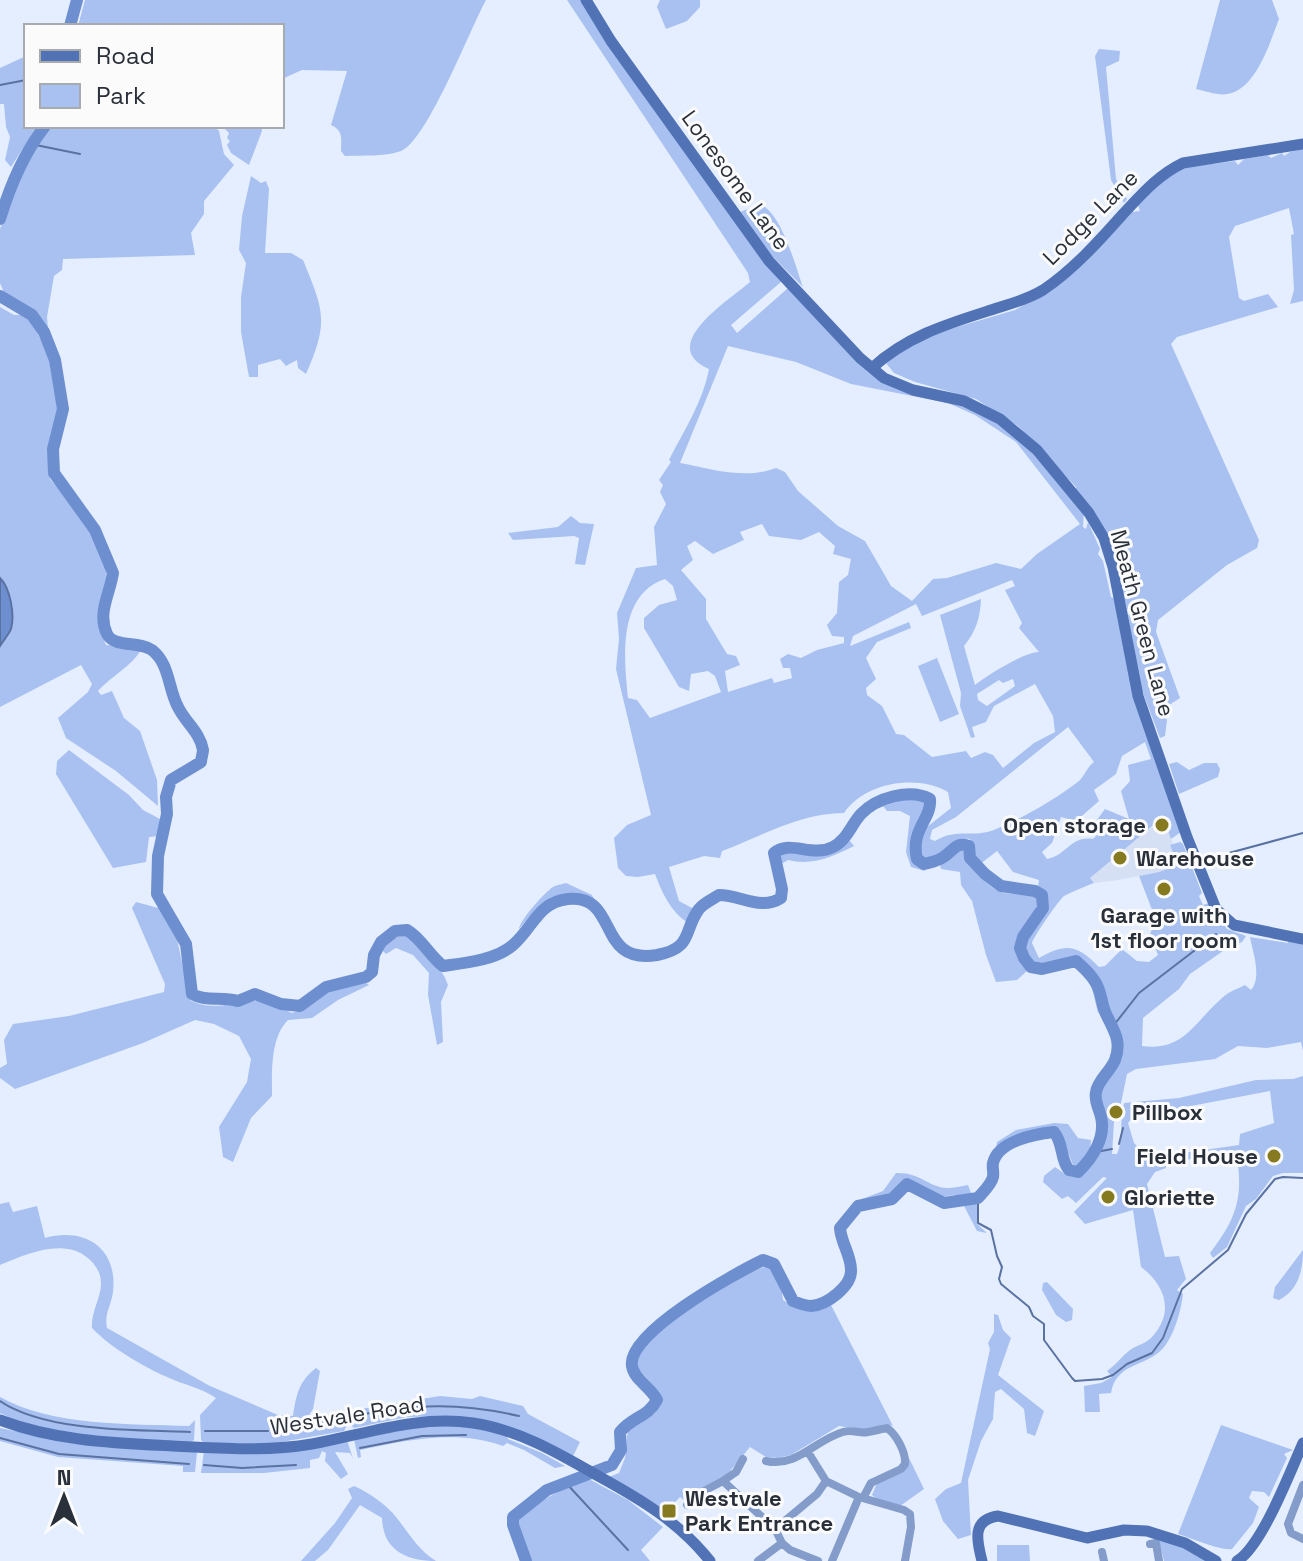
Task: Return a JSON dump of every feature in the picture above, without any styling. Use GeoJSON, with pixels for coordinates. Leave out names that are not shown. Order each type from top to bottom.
{"type":"FeatureCollection","features":[{"type":"Feature","properties":{"kind":"street","name":"Lonesome Lane"},"geometry":{"type":"LineString","coordinates":[[586,0],[620,54],[769,261],[872,368]]}},
{"type":"Feature","properties":{"kind":"street","name":"Lodge Lane"},"geometry":{"type":"LineString","coordinates":[[872,368],[889,353],[929,330],[1022,300],[1044,289],[1077,262],[1146,189],[1171,169],[1183,163],[1303,144]]}},
{"type":"Feature","properties":{"kind":"street","name":"Meath Green Lane"},"geometry":{"type":"LineString","coordinates":[[872,368],[897,384],[964,401],[1000,419],[1036,449],[1076,496],[1104,538],[1117,582],[1136,691],[1187,837],[1216,909],[1234,925],[1303,939]]}},
{"type":"Feature","properties":{"kind":"street","name":"Westvale Road"},"geometry":{"type":"LineString","coordinates":[[0,1420],[67,1438],[235,1450],[292,1446],[394,1425],[450,1421],[502,1429],[572,1461],[650,1505],[677,1525],[710,1561]]}},
{"type":"Feature","properties":{"kind":"street"},"geometry":{"type":"LineString","coordinates":[[766,1461],[781,1463],[848,1431],[865,1433],[882,1428],[892,1431],[905,1464],[871,1483],[861,1497],[832,1561]]}},
{"type":"Feature","properties":{"kind":"street"},"geometry":{"type":"LineString","coordinates":[[1237,1561],[1246,1555],[1261,1533],[1303,1443]]}},
{"type":"Feature","properties":{"kind":"street"},"geometry":{"type":"LineString","coordinates":[[808,1452],[826,1481],[910,1514],[905,1561]]}},
{"type":"Feature","properties":{"kind":"street"},"geometry":{"type":"LineString","coordinates":[[687,1505],[702,1492],[736,1472],[743,1459]]}},
{"type":"Feature","properties":{"kind":"street"},"geometry":{"type":"LineString","coordinates":[[723,1481],[775,1529],[782,1543],[790,1550],[818,1561]]}},
{"type":"Feature","properties":{"kind":"street"},"geometry":{"type":"LineString","coordinates":[[775,1529],[817,1494],[826,1481]]}},
{"type":"Feature","properties":{"kind":"street"},"geometry":{"type":"LineString","coordinates":[[1303,1486],[1288,1524],[1291,1533],[1303,1539]]}},
{"type":"Feature","properties":{"kind":"street"},"geometry":{"type":"LineString","coordinates":[[982,1561],[978,1540],[980,1525],[987,1518],[998,1516],[1087,1538],[1124,1530],[1147,1531],[1185,1543],[1216,1561]]}},
{"type":"Feature","properties":{"kind":"street"},"geometry":{"type":"LineString","coordinates":[[758,1561],[782,1543]]}},
{"type":"Feature","properties":{"kind":"street"},"geometry":{"type":"LineString","coordinates":[[1150,1544],[1156,1543],[1159,1561]]}},
{"type":"Feature","properties":{"kind":"shaded area"},"geometry":{"type":"Polygon","coordinates":[[[0,578],[9,595],[12,616],[11,629],[0,646],[0,578]]]}},
{"type":"Feature","properties":{"kind":"shaded area"},"geometry":{"type":"Polygon","coordinates":[[[1164,819],[1173,844],[1170,845],[1179,864],[1159,872],[1118,880],[1094,883],[1089,879],[1121,850],[1164,819]]]}},
{"type":"Feature","properties":{"kind":"green space"},"geometry":{"type":"Polygon","coordinates":[[[85,0],[486,0],[423,127],[401,151],[380,155],[345,156],[341,151],[340,133],[331,125],[347,71],[302,70],[284,78],[284,24],[79,24],[85,0]]]}},
{"type":"Feature","properties":{"kind":"green space"},"geometry":{"type":"Polygon","coordinates":[[[567,0],[581,0],[781,282],[731,325],[737,333],[788,288],[868,372],[891,383],[967,404],[985,412],[1017,435],[1084,510],[1083,527],[1086,529],[1088,522],[1100,549],[1098,554],[1103,561],[1111,597],[1117,600],[1121,632],[1154,758],[1181,832],[1171,839],[1164,820],[1157,822],[1090,878],[1094,883],[1064,896],[1032,943],[1039,958],[1071,948],[1085,954],[1099,967],[1105,966],[1122,949],[1137,961],[1149,962],[1158,955],[1150,934],[1156,920],[1139,876],[1178,865],[1170,845],[1180,842],[1202,893],[1199,896],[1203,905],[1209,903],[1227,929],[1246,936],[1242,942],[1190,974],[1179,989],[1143,1018],[1142,1046],[1156,1047],[1179,1040],[1227,994],[1245,985],[1251,990],[1256,972],[1250,937],[1288,943],[1288,940],[1303,942],[1303,1051],[1301,1042],[1267,1048],[1238,1046],[1215,1059],[1136,1069],[1127,1074],[1120,1108],[1113,1110],[1113,1115],[1117,1117],[1112,1154],[1117,1154],[1119,1148],[1124,1103],[1179,1098],[1256,1080],[1303,1076],[1303,1173],[1273,1176],[1256,1199],[1246,1206],[1227,1247],[1213,1258],[1210,1253],[1227,1229],[1236,1206],[1239,1181],[1236,1152],[1166,1163],[1166,1168],[1155,1172],[1147,1184],[1165,1257],[1179,1256],[1186,1279],[1177,1290],[1183,1294],[1180,1309],[1172,1334],[1163,1348],[1151,1358],[1123,1372],[1111,1393],[1099,1394],[1100,1412],[1085,1412],[1084,1386],[1112,1377],[1107,1371],[1130,1350],[1152,1337],[1163,1318],[1164,1299],[1156,1282],[1141,1267],[1133,1210],[1085,1224],[1074,1212],[1107,1178],[1103,1177],[1076,1203],[1068,1196],[1062,1199],[1043,1182],[1044,1176],[1055,1167],[1065,1174],[1076,1175],[1098,1154],[1105,1122],[1098,1095],[1116,1065],[1121,1046],[1117,1025],[1107,1010],[1098,1013],[1090,980],[1073,966],[1070,959],[1036,965],[1029,956],[1026,942],[1045,906],[1046,896],[1038,887],[1039,880],[1013,872],[997,851],[979,865],[970,839],[957,841],[937,855],[923,859],[918,854],[919,833],[951,808],[948,792],[922,783],[878,788],[853,802],[844,813],[797,821],[722,851],[720,858],[704,856],[669,867],[679,901],[694,909],[688,923],[668,902],[655,874],[626,876],[618,868],[614,838],[627,825],[651,815],[616,669],[619,639],[617,613],[636,568],[657,565],[654,527],[666,504],[660,492],[663,485],[659,480],[671,462],[669,460],[698,404],[709,369],[695,359],[690,348],[693,336],[713,312],[750,282],[748,273],[567,0]],[[728,346],[680,463],[752,473],[776,468],[785,472],[798,491],[838,526],[865,541],[891,586],[912,601],[933,579],[947,578],[996,563],[1021,569],[1080,524],[1016,442],[975,415],[948,403],[851,384],[796,362],[728,346]],[[762,524],[740,532],[744,540],[713,554],[695,541],[687,546],[693,560],[681,570],[706,599],[706,619],[727,654],[736,656],[740,665],[725,671],[728,692],[772,678],[774,683],[792,678],[790,668],[783,668],[780,659],[788,654],[801,658],[844,643],[844,637],[832,636],[827,625],[837,613],[839,582],[848,575],[851,559],[833,554],[835,546],[819,532],[801,540],[769,536],[762,524]],[[665,579],[649,587],[631,613],[625,647],[628,698],[637,700],[650,718],[721,692],[715,676],[708,671],[691,674],[689,691],[679,687],[644,628],[644,618],[659,605],[677,600],[673,586],[665,579]],[[1012,580],[922,616],[916,604],[853,636],[850,646],[909,622],[911,628],[877,642],[866,658],[876,679],[866,688],[867,695],[882,706],[896,734],[904,735],[932,757],[966,751],[971,758],[985,752],[993,755],[1003,768],[1034,743],[1055,732],[1053,716],[1035,684],[994,706],[986,722],[972,727],[975,737],[971,738],[960,706],[961,693],[940,615],[981,599],[977,624],[964,646],[975,685],[1017,659],[1039,652],[1019,628],[1022,623],[1005,590],[1015,586],[1012,580]],[[1013,679],[1003,683],[999,680],[977,694],[978,700],[987,706],[1015,686],[1013,679]],[[1068,727],[956,817],[932,830],[930,839],[935,841],[951,835],[996,829],[1060,795],[1079,781],[1094,762],[1068,727]],[[1145,742],[1122,756],[1116,774],[1094,790],[1099,801],[1076,821],[1061,817],[1052,843],[1042,852],[1047,859],[1079,840],[1093,839],[1097,835],[1096,821],[1105,809],[1129,819],[1121,791],[1130,781],[1128,765],[1151,759],[1145,742]],[[1270,1091],[1133,1117],[1128,1123],[1134,1143],[1143,1152],[1176,1154],[1239,1145],[1240,1134],[1274,1123],[1270,1091]]]}},
{"type":"Feature","properties":{"kind":"green space"},"geometry":{"type":"Polygon","coordinates":[[[660,0],[700,0],[700,7],[687,21],[666,29],[657,7],[660,0]]]}},
{"type":"Feature","properties":{"kind":"green space"},"geometry":{"type":"Polygon","coordinates":[[[1220,0],[1272,0],[1279,19],[1254,75],[1237,91],[1216,94],[1196,89],[1220,0]]]}},
{"type":"Feature","properties":{"kind":"green space"},"geometry":{"type":"Polygon","coordinates":[[[1099,49],[1120,51],[1119,61],[1106,67],[1116,179],[1127,199],[1124,203],[1111,180],[1095,56],[1099,49]]]}},
{"type":"Feature","properties":{"kind":"green space"},"geometry":{"type":"Polygon","coordinates":[[[24,57],[24,128],[36,128],[11,167],[5,160],[10,137],[4,104],[0,104],[0,68],[24,57]]]}},
{"type":"Feature","properties":{"kind":"green space"},"geometry":{"type":"Polygon","coordinates":[[[50,128],[216,128],[224,154],[234,165],[204,201],[204,214],[191,233],[195,255],[63,259],[62,270],[54,276],[48,329],[34,312],[6,297],[0,283],[0,229],[31,150],[50,128]]]}},
{"type":"Feature","properties":{"kind":"green space"},"geometry":{"type":"Polygon","coordinates":[[[224,128],[261,128],[249,165],[231,153],[227,145],[229,133],[224,128]]]}},
{"type":"Feature","properties":{"kind":"green space"},"geometry":{"type":"Polygon","coordinates":[[[1303,149],[1303,301],[1290,304],[1294,290],[1291,235],[1294,234],[1289,208],[1235,226],[1229,237],[1239,298],[1244,301],[1268,294],[1278,307],[1177,337],[1171,344],[1259,540],[1257,548],[1227,565],[1158,620],[1156,632],[1180,698],[1160,711],[1167,720],[1165,736],[1160,738],[1140,685],[1128,615],[1132,613],[1131,609],[1127,609],[1122,585],[1130,582],[1129,576],[1120,575],[1096,514],[1076,487],[1018,426],[976,399],[915,382],[894,373],[886,363],[937,333],[1015,310],[1029,302],[1132,212],[1140,211],[1138,205],[1180,168],[1235,161],[1238,165],[1244,159],[1268,155],[1271,158],[1282,153],[1284,156],[1303,149]]]}},
{"type":"Feature","properties":{"kind":"green space"},"geometry":{"type":"Polygon","coordinates":[[[251,176],[261,183],[266,181],[269,189],[265,253],[291,253],[303,260],[316,292],[321,329],[306,374],[298,368],[297,360],[286,366],[280,359],[258,365],[258,377],[249,377],[241,332],[241,297],[246,263],[239,250],[242,216],[251,176]]]}},
{"type":"Feature","properties":{"kind":"green space"},"geometry":{"type":"Polygon","coordinates":[[[760,204],[775,218],[781,229],[803,287],[769,253],[740,212],[760,204]]]}},
{"type":"Feature","properties":{"kind":"green space"},"geometry":{"type":"Polygon","coordinates":[[[0,307],[14,315],[24,315],[33,324],[50,359],[59,403],[50,479],[85,524],[104,563],[107,580],[99,612],[106,645],[141,650],[98,691],[101,695],[112,691],[124,718],[140,731],[157,780],[158,806],[116,771],[66,738],[58,718],[88,692],[92,684],[81,665],[0,707],[0,307]]]}},
{"type":"Feature","properties":{"kind":"green space"},"geometry":{"type":"Polygon","coordinates":[[[571,516],[580,523],[594,524],[585,565],[575,564],[579,538],[513,540],[508,533],[558,527],[571,516]]]}},
{"type":"Feature","properties":{"kind":"green space"},"geometry":{"type":"Polygon","coordinates":[[[937,658],[959,714],[940,722],[918,666],[937,658]]]}},
{"type":"Feature","properties":{"kind":"green space"},"geometry":{"type":"Polygon","coordinates":[[[69,750],[129,795],[143,810],[160,819],[159,836],[149,837],[146,862],[113,868],[56,774],[57,761],[69,750]]]}},
{"type":"Feature","properties":{"kind":"green space"},"geometry":{"type":"Polygon","coordinates":[[[1177,762],[1189,770],[1204,763],[1217,763],[1220,769],[1218,777],[1179,794],[1169,764],[1177,762]]]}},
{"type":"Feature","properties":{"kind":"green space"},"geometry":{"type":"Polygon","coordinates":[[[909,798],[923,800],[926,806],[913,848],[914,864],[925,868],[925,871],[911,867],[906,852],[910,816],[900,811],[887,811],[883,806],[909,798]]]}},
{"type":"Feature","properties":{"kind":"green space"},"geometry":{"type":"Polygon","coordinates":[[[850,841],[854,846],[830,857],[805,862],[788,860],[781,864],[779,855],[789,850],[805,854],[821,853],[850,841]]]}},
{"type":"Feature","properties":{"kind":"green space"},"geometry":{"type":"Polygon","coordinates":[[[963,850],[979,874],[996,890],[1038,899],[1019,938],[1020,957],[1027,971],[1017,980],[996,982],[972,901],[961,885],[960,872],[941,869],[940,863],[963,850]]]}},
{"type":"Feature","properties":{"kind":"green space"},"geometry":{"type":"Polygon","coordinates":[[[566,883],[592,895],[595,901],[571,897],[552,900],[519,929],[544,895],[554,886],[566,883]]]}},
{"type":"Feature","properties":{"kind":"green space"},"geometry":{"type":"Polygon","coordinates":[[[136,902],[162,909],[177,939],[190,1000],[198,1004],[214,1006],[260,1001],[292,1013],[307,1008],[331,987],[363,981],[369,985],[338,1000],[312,1018],[288,1020],[282,1027],[273,1056],[272,1096],[251,1118],[233,1162],[223,1157],[219,1127],[247,1082],[251,1059],[239,1036],[214,1024],[195,1020],[143,1043],[15,1089],[0,1078],[0,1068],[7,1064],[4,1040],[13,1024],[69,1016],[164,992],[165,984],[132,908],[136,902]]]}},
{"type":"Feature","properties":{"kind":"green space"},"geometry":{"type":"Polygon","coordinates":[[[407,935],[442,973],[448,985],[441,1002],[443,1042],[437,1045],[428,995],[429,973],[413,955],[396,948],[386,954],[382,950],[390,939],[407,935]]]}},
{"type":"Feature","properties":{"kind":"green space"},"geometry":{"type":"Polygon","coordinates":[[[1054,1123],[1068,1124],[1078,1138],[1091,1140],[1090,1152],[1080,1165],[1073,1165],[1059,1129],[1035,1130],[996,1148],[997,1142],[1016,1130],[1054,1123]]]}},
{"type":"Feature","properties":{"kind":"green space"},"geometry":{"type":"Polygon","coordinates":[[[896,1173],[911,1175],[940,1187],[968,1185],[971,1193],[977,1196],[977,1224],[987,1233],[977,1231],[964,1206],[943,1207],[956,1202],[955,1195],[938,1197],[910,1180],[902,1182],[892,1193],[864,1202],[862,1199],[883,1191],[896,1173]]]}},
{"type":"Feature","properties":{"kind":"green space"},"geometry":{"type":"Polygon","coordinates":[[[9,1202],[13,1212],[37,1206],[45,1238],[60,1235],[85,1239],[96,1244],[104,1253],[113,1277],[107,1328],[210,1386],[278,1415],[293,1416],[299,1389],[316,1368],[320,1371],[313,1409],[306,1420],[342,1413],[346,1427],[344,1431],[270,1444],[204,1443],[201,1440],[200,1415],[216,1398],[141,1364],[92,1328],[101,1285],[93,1263],[72,1250],[60,1248],[35,1252],[0,1265],[0,1204],[9,1202]]]}},
{"type":"Feature","properties":{"kind":"green space"},"geometry":{"type":"Polygon","coordinates":[[[1303,1250],[1301,1272],[1295,1285],[1286,1296],[1279,1300],[1273,1298],[1275,1287],[1303,1250]]]}},
{"type":"Feature","properties":{"kind":"green space"},"geometry":{"type":"Polygon","coordinates":[[[769,1265],[780,1280],[783,1300],[807,1309],[819,1309],[830,1303],[893,1426],[885,1424],[866,1430],[839,1426],[791,1455],[778,1458],[766,1457],[750,1447],[726,1476],[703,1487],[686,1502],[680,1497],[666,1512],[609,1477],[619,1473],[625,1458],[628,1428],[654,1413],[663,1402],[635,1363],[639,1351],[658,1329],[739,1277],[769,1265]]]}},
{"type":"Feature","properties":{"kind":"green space"},"geometry":{"type":"Polygon","coordinates":[[[1047,1282],[1073,1309],[1072,1320],[1066,1322],[1056,1315],[1042,1290],[1043,1283],[1047,1282]]]}},
{"type":"Feature","properties":{"kind":"green space"},"geometry":{"type":"Polygon","coordinates":[[[994,1314],[998,1315],[1003,1330],[1011,1338],[998,1375],[1044,1411],[1035,1436],[1027,1433],[1024,1409],[1001,1389],[995,1392],[993,1419],[981,1441],[968,1480],[971,1535],[958,1539],[943,1521],[935,1499],[946,1489],[961,1483],[990,1349],[988,1343],[994,1332],[994,1314]]]}},
{"type":"Feature","properties":{"kind":"green space"},"geometry":{"type":"Polygon","coordinates":[[[440,1396],[472,1399],[480,1396],[523,1406],[528,1414],[580,1442],[573,1456],[453,1416],[407,1417],[354,1428],[351,1425],[349,1411],[440,1396]]]}},
{"type":"Feature","properties":{"kind":"green space"},"geometry":{"type":"Polygon","coordinates":[[[0,1397],[43,1413],[92,1422],[189,1426],[195,1420],[194,1440],[118,1439],[45,1429],[0,1413],[0,1397]]]}},
{"type":"Feature","properties":{"kind":"green space"},"geometry":{"type":"Polygon","coordinates":[[[455,1424],[506,1434],[508,1439],[565,1466],[555,1468],[507,1443],[503,1446],[450,1437],[360,1450],[361,1457],[358,1458],[354,1439],[375,1431],[455,1424]]]}},
{"type":"Feature","properties":{"kind":"green space"},"geometry":{"type":"Polygon","coordinates":[[[1221,1425],[1293,1450],[1284,1454],[1287,1458],[1269,1497],[1264,1492],[1252,1491],[1249,1498],[1259,1507],[1253,1523],[1232,1549],[1178,1534],[1221,1425]]]}},
{"type":"Feature","properties":{"kind":"green space"},"geometry":{"type":"Polygon","coordinates":[[[0,1428],[76,1444],[194,1451],[197,1453],[195,1472],[183,1472],[183,1466],[58,1457],[0,1441],[0,1428]]]}},
{"type":"Feature","properties":{"kind":"green space"},"geometry":{"type":"Polygon","coordinates":[[[347,1440],[353,1459],[350,1453],[335,1452],[348,1474],[341,1479],[325,1461],[326,1453],[322,1451],[319,1458],[310,1460],[310,1468],[264,1473],[201,1473],[204,1451],[347,1440]]]}},
{"type":"Feature","properties":{"kind":"green space"},"geometry":{"type":"Polygon","coordinates":[[[909,1458],[924,1489],[900,1506],[878,1500],[872,1495],[877,1483],[907,1465],[909,1458]]]}},
{"type":"Feature","properties":{"kind":"green space"},"geometry":{"type":"Polygon","coordinates":[[[587,1478],[628,1500],[663,1527],[641,1550],[650,1561],[530,1561],[517,1520],[550,1496],[587,1478]]]}},
{"type":"Feature","properties":{"kind":"green space"},"geometry":{"type":"Polygon","coordinates":[[[354,1486],[388,1508],[419,1546],[436,1561],[415,1559],[398,1552],[387,1539],[382,1518],[360,1505],[328,1550],[315,1561],[301,1561],[335,1523],[352,1498],[348,1489],[354,1486]]]}},
{"type":"Feature","properties":{"kind":"green space"},"geometry":{"type":"Polygon","coordinates":[[[1158,1538],[1175,1543],[1206,1561],[1164,1561],[1158,1538]]]}},
{"type":"Feature","properties":{"kind":"green space"},"geometry":{"type":"Polygon","coordinates":[[[997,1545],[1029,1545],[1030,1561],[997,1561],[997,1545]]]}},
{"type":"Feature","properties":{"kind":"waterway"},"geometry":{"type":"LineString","coordinates":[[71,24],[77,0]]}},
{"type":"Feature","properties":{"kind":"waterway"},"geometry":{"type":"LineString","coordinates":[[0,85],[24,80]]}},
{"type":"Feature","properties":{"kind":"waterway"},"geometry":{"type":"LineString","coordinates":[[0,219],[18,171],[44,128]]}},
{"type":"Feature","properties":{"kind":"waterway"},"geometry":{"type":"LineString","coordinates":[[31,144],[80,154]]}},
{"type":"Feature","properties":{"kind":"waterway"},"geometry":{"type":"LineString","coordinates":[[0,296],[32,315],[44,332],[55,360],[63,409],[53,449],[54,473],[95,530],[113,573],[103,619],[107,634],[115,641],[147,647],[158,656],[166,669],[178,707],[196,732],[203,750],[201,762],[171,780],[158,856],[157,894],[186,944],[192,994],[238,1001],[255,994],[281,1004],[300,1006],[326,987],[366,977],[372,972],[374,955],[381,942],[395,931],[407,930],[443,966],[470,962],[506,950],[543,910],[568,899],[584,900],[595,907],[624,950],[638,955],[669,952],[682,943],[699,909],[719,895],[758,903],[781,898],[774,853],[780,849],[817,851],[833,847],[867,808],[884,799],[913,794],[930,799],[928,813],[916,840],[917,859],[924,864],[930,863],[943,858],[958,846],[969,846],[970,858],[1001,886],[1035,891],[1042,895],[1043,908],[1023,937],[1020,948],[1024,958],[1031,967],[1042,969],[1076,961],[1097,986],[1118,1047],[1115,1060],[1096,1092],[1102,1125],[1100,1140],[1078,1172],[1066,1166],[1054,1132],[1018,1140],[996,1155],[992,1180],[978,1198],[944,1203],[907,1184],[892,1199],[858,1206],[840,1228],[851,1265],[850,1276],[843,1288],[824,1302],[811,1306],[793,1301],[774,1264],[763,1260],[685,1306],[646,1337],[635,1353],[633,1371],[657,1400],[620,1432],[621,1450],[612,1465],[547,1490],[513,1517],[526,1561]]}},
{"type":"Feature","properties":{"kind":"waterway"},"geometry":{"type":"LineString","coordinates":[[1200,858],[1203,860],[1303,833]]}},
{"type":"Feature","properties":{"kind":"waterway"},"geometry":{"type":"LineString","coordinates":[[1114,1025],[1139,993],[1216,934]]}},
{"type":"Feature","properties":{"kind":"waterway"},"geometry":{"type":"LineString","coordinates":[[1119,1144],[1123,1128]]}},
{"type":"Feature","properties":{"kind":"waterway"},"geometry":{"type":"LineString","coordinates":[[1096,1152],[1112,1149]]}},
{"type":"Feature","properties":{"kind":"waterway"},"geometry":{"type":"LineString","coordinates":[[978,1198],[978,1223],[991,1230],[1002,1267],[1001,1284],[1044,1324],[1044,1340],[1075,1381],[1102,1379],[1152,1353],[1163,1338],[1182,1289],[1228,1250],[1246,1214],[1275,1179],[1303,1178]]}},
{"type":"Feature","properties":{"kind":"waterway"},"geometry":{"type":"LineString","coordinates":[[0,1401],[41,1419],[66,1424],[190,1432]]}},
{"type":"Feature","properties":{"kind":"waterway"},"geometry":{"type":"LineString","coordinates":[[354,1416],[436,1406],[476,1408],[519,1416]]}},
{"type":"Feature","properties":{"kind":"waterway"},"geometry":{"type":"LineString","coordinates":[[310,1427],[338,1419]]}},
{"type":"Feature","properties":{"kind":"waterway"},"geometry":{"type":"LineString","coordinates":[[205,1431],[268,1431]]}},
{"type":"Feature","properties":{"kind":"waterway"},"geometry":{"type":"LineString","coordinates":[[360,1448],[422,1436],[466,1435]]}},
{"type":"Feature","properties":{"kind":"waterway"},"geometry":{"type":"LineString","coordinates":[[0,1438],[59,1454],[189,1464]]}},
{"type":"Feature","properties":{"kind":"waterway"},"geometry":{"type":"LineString","coordinates":[[204,1465],[242,1468],[296,1465]]}},
{"type":"Feature","properties":{"kind":"waterway"},"geometry":{"type":"LineString","coordinates":[[566,1483],[628,1550]]}},
{"type":"Feature","properties":{"kind":"place","name":"Open storage"},"geometry":{"type":"Point","coordinates":[1162,825]}},
{"type":"Feature","properties":{"kind":"place","name":"Warehouse"},"geometry":{"type":"Point","coordinates":[1120,858]}},
{"type":"Feature","properties":{"kind":"place","name":"Garage with 1st floor room"},"geometry":{"type":"Point","coordinates":[1164,889]}},
{"type":"Feature","properties":{"kind":"place","name":"Pillbox"},"geometry":{"type":"Point","coordinates":[1116,1112]}},
{"type":"Feature","properties":{"kind":"place","name":"Field House"},"geometry":{"type":"Point","coordinates":[1274,1156]}},
{"type":"Feature","properties":{"kind":"place","name":"Gloriette"},"geometry":{"type":"Point","coordinates":[1108,1197]}},
{"type":"Feature","properties":{"kind":"place","name":"Westvale Park Entrance"},"geometry":{"type":"Point","coordinates":[669,1511]}}]}
